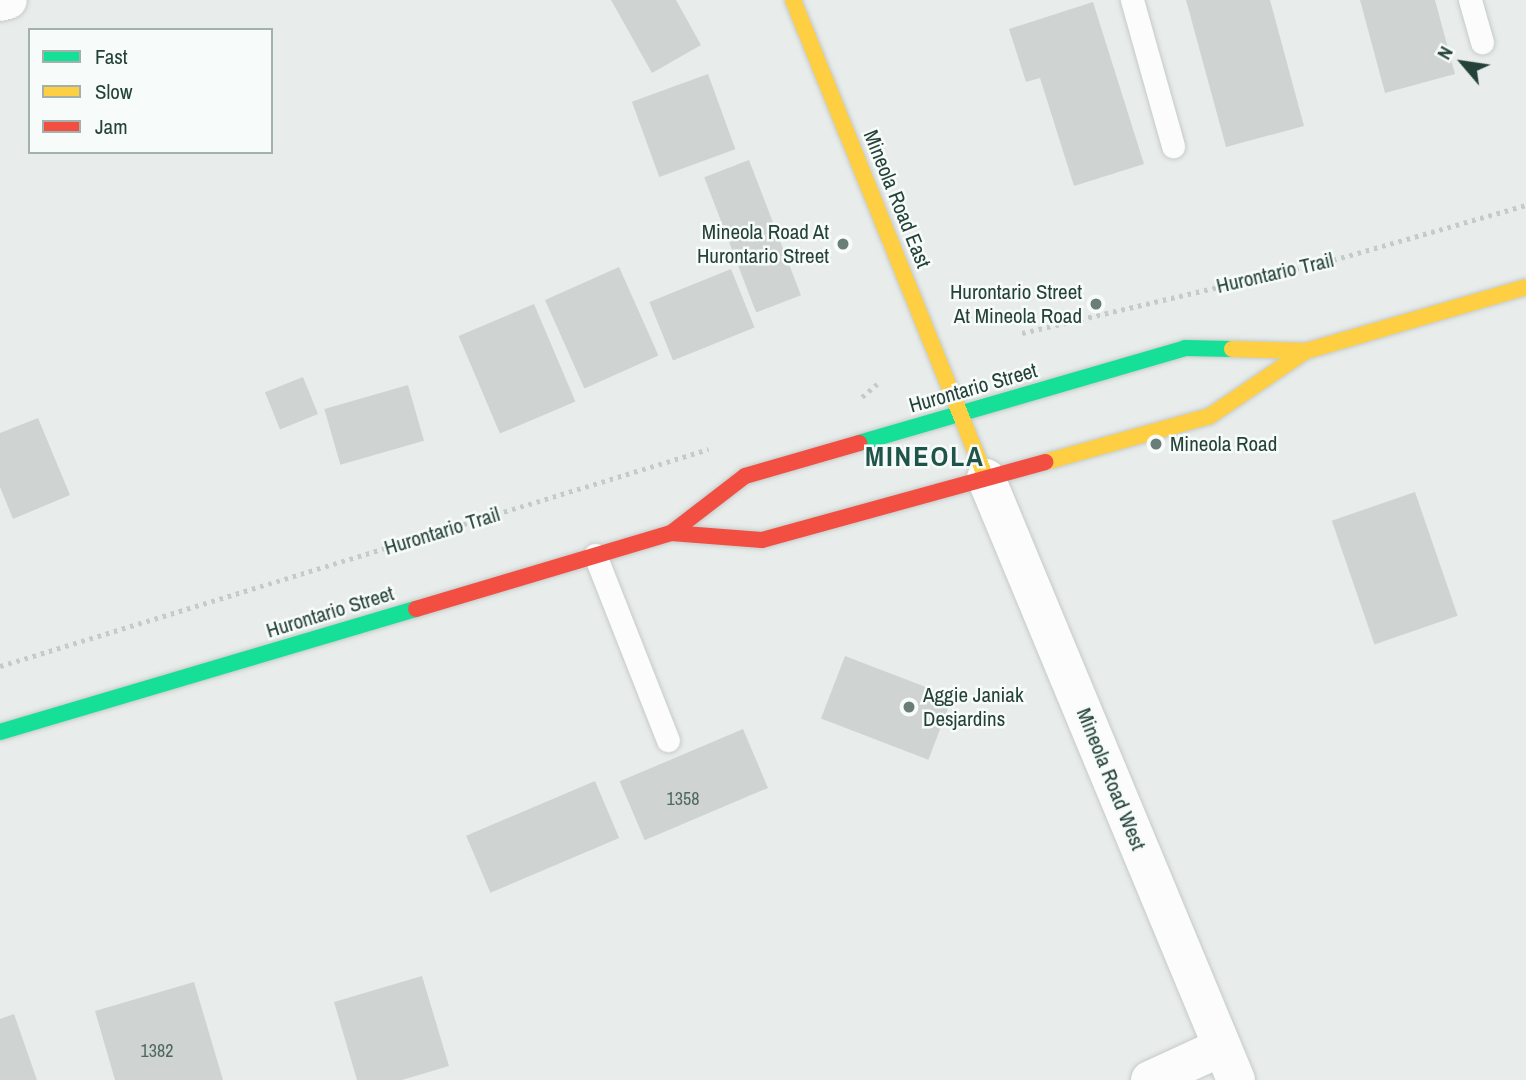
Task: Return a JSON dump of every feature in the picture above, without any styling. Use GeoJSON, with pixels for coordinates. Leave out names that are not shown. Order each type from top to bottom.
{"type":"FeatureCollection","features":[{"type":"Feature","properties":{"kind":"main road","name":"Mineola Road East"},"geometry":{"type":"LineString","coordinates":[[803,4],[961,413]]}},
{"type":"Feature","properties":{"kind":"main road","name":"Hurontario Street"},"geometry":{"type":"LineString","coordinates":[[0,732],[671,533],[762,540],[1210,416],[1306,351],[1526,286]]}},
{"type":"Feature","properties":{"kind":"main road","name":"Hurontario Street"},"geometry":{"type":"LineString","coordinates":[[671,533],[745,476],[1185,348],[1306,351]]}},
{"type":"Feature","properties":{"kind":"main road"},"geometry":{"type":"LineString","coordinates":[[961,413],[986,478]]}},
{"type":"Feature","properties":{"kind":"street"},"geometry":{"type":"LineString","coordinates":[[0,2],[8,0]]}},
{"type":"Feature","properties":{"kind":"street","name":"Mineola Road West"},"geometry":{"type":"LineString","coordinates":[[986,478],[1229,1063]]}},
{"type":"Feature","properties":{"kind":"street"},"geometry":{"type":"LineString","coordinates":[[1150,1080],[1229,1063]]}},
{"type":"Feature","properties":{"kind":"lane"},"geometry":{"type":"LineString","coordinates":[[1132,0],[1173,146]]}},
{"type":"Feature","properties":{"kind":"lane"},"geometry":{"type":"LineString","coordinates":[[1470,0],[1482,42]]}},
{"type":"Feature","properties":{"kind":"lane"},"geometry":{"type":"LineString","coordinates":[[594,555],[668,740]]}},
{"type":"Feature","properties":{"kind":"path","name":"Hurontario Trail"},"geometry":{"type":"LineString","coordinates":[[1022,333],[1333,260],[1526,205]]}},
{"type":"Feature","properties":{"kind":"path"},"geometry":{"type":"LineString","coordinates":[[853,405],[877,384]]}},
{"type":"Feature","properties":{"kind":"path","name":"Hurontario Trail"},"geometry":{"type":"LineString","coordinates":[[0,666],[720,446]]}},
{"type":"Feature","properties":{"kind":"building"},"geometry":{"type":"Polygon","coordinates":[[[611,0],[676,0],[701,45],[652,73],[611,0]]]}},
{"type":"Feature","properties":{"kind":"building"},"geometry":{"type":"Polygon","coordinates":[[[1186,0],[1270,0],[1304,126],[1226,147],[1186,0]]]}},
{"type":"Feature","properties":{"kind":"building"},"geometry":{"type":"Polygon","coordinates":[[[1360,0],[1435,0],[1455,74],[1385,93],[1360,0]]]}},
{"type":"Feature","properties":{"kind":"building"},"geometry":{"type":"Polygon","coordinates":[[[1093,2],[1144,164],[1074,186],[1040,78],[1026,82],[1009,29],[1093,2]]]}},
{"type":"Feature","properties":{"kind":"building"},"geometry":{"type":"Polygon","coordinates":[[[708,74],[735,149],[659,177],[632,102],[708,74]]]}},
{"type":"Feature","properties":{"kind":"building"},"geometry":{"type":"Polygon","coordinates":[[[749,160],[801,295],[756,313],[704,177],[749,160]]]}},
{"type":"Feature","properties":{"kind":"building"},"geometry":{"type":"Polygon","coordinates":[[[619,267],[658,356],[584,389],[545,300],[619,267]]]}},
{"type":"Feature","properties":{"kind":"building"},"geometry":{"type":"Polygon","coordinates":[[[731,269],[755,327],[673,360],[649,302],[731,269]]]}},
{"type":"Feature","properties":{"kind":"building"},"geometry":{"type":"Polygon","coordinates":[[[534,304],[575,402],[500,434],[459,336],[534,304]]]}},
{"type":"Feature","properties":{"kind":"building"},"geometry":{"type":"Polygon","coordinates":[[[303,377],[318,414],[280,429],[265,392],[303,377]]]}},
{"type":"Feature","properties":{"kind":"building"},"geometry":{"type":"Polygon","coordinates":[[[408,385],[424,441],[340,465],[324,409],[408,385]]]}},
{"type":"Feature","properties":{"kind":"building"},"geometry":{"type":"Polygon","coordinates":[[[38,418],[70,495],[13,519],[0,487],[0,433],[38,418]]]}},
{"type":"Feature","properties":{"kind":"building"},"geometry":{"type":"Polygon","coordinates":[[[1415,492],[1458,616],[1374,645],[1332,521],[1415,492]]]}},
{"type":"Feature","properties":{"kind":"building"},"geometry":{"type":"Polygon","coordinates":[[[845,656],[952,697],[928,760],[821,719],[845,656]]]}},
{"type":"Feature","properties":{"kind":"building"},"geometry":{"type":"Polygon","coordinates":[[[743,729],[768,788],[645,840],[620,781],[743,729]]]}},
{"type":"Feature","properties":{"kind":"building"},"geometry":{"type":"Polygon","coordinates":[[[595,781],[619,838],[490,893],[466,836],[595,781]]]}},
{"type":"Feature","properties":{"kind":"building"},"geometry":{"type":"Polygon","coordinates":[[[422,976],[449,1066],[402,1080],[357,1080],[334,1002],[422,976]]]}},
{"type":"Feature","properties":{"kind":"building"},"geometry":{"type":"Polygon","coordinates":[[[194,982],[223,1080],[115,1080],[95,1011],[194,982]]]}},
{"type":"Feature","properties":{"kind":"building"},"geometry":{"type":"Polygon","coordinates":[[[14,1014],[37,1080],[0,1080],[0,1019],[14,1014]]]}},
{"type":"Feature","properties":{"kind":"traffic: fast"},"geometry":{"type":"LineString","coordinates":[[859,443],[1185,348],[1232,349]]}},
{"type":"Feature","properties":{"kind":"traffic: fast"},"geometry":{"type":"LineString","coordinates":[[0,732],[416,609]]}},
{"type":"Feature","properties":{"kind":"traffic: slow"},"geometry":{"type":"LineString","coordinates":[[793,0],[986,478]]}},
{"type":"Feature","properties":{"kind":"traffic: slow"},"geometry":{"type":"LineString","coordinates":[[1232,349],[1306,351],[1526,287]]}},
{"type":"Feature","properties":{"kind":"traffic: slow"},"geometry":{"type":"LineString","coordinates":[[1045,462],[1210,416],[1306,351]]}},
{"type":"Feature","properties":{"kind":"traffic: jam"},"geometry":{"type":"LineString","coordinates":[[416,609],[671,533],[745,476],[859,443]]}},
{"type":"Feature","properties":{"kind":"traffic: jam"},"geometry":{"type":"LineString","coordinates":[[671,533],[762,540],[1045,462]]}},
{"type":"Feature","properties":{"kind":"place","name":"Mineola Road At Hurontario Street"},"geometry":{"type":"Point","coordinates":[843,244]}},
{"type":"Feature","properties":{"kind":"place","name":"Hurontario Street At Mineola Road"},"geometry":{"type":"Point","coordinates":[1096,304]}},
{"type":"Feature","properties":{"kind":"place","name":"Mineola Road"},"geometry":{"type":"Point","coordinates":[1156,444]}},
{"type":"Feature","properties":{"kind":"place","name":"Aggie Janiak Desjardins"},"geometry":{"type":"Point","coordinates":[909,707]}},
{"type":"Feature","properties":{"kind":"district","name":"MINEOLA"},"geometry":{"type":"Point","coordinates":[925,456]}}]}
